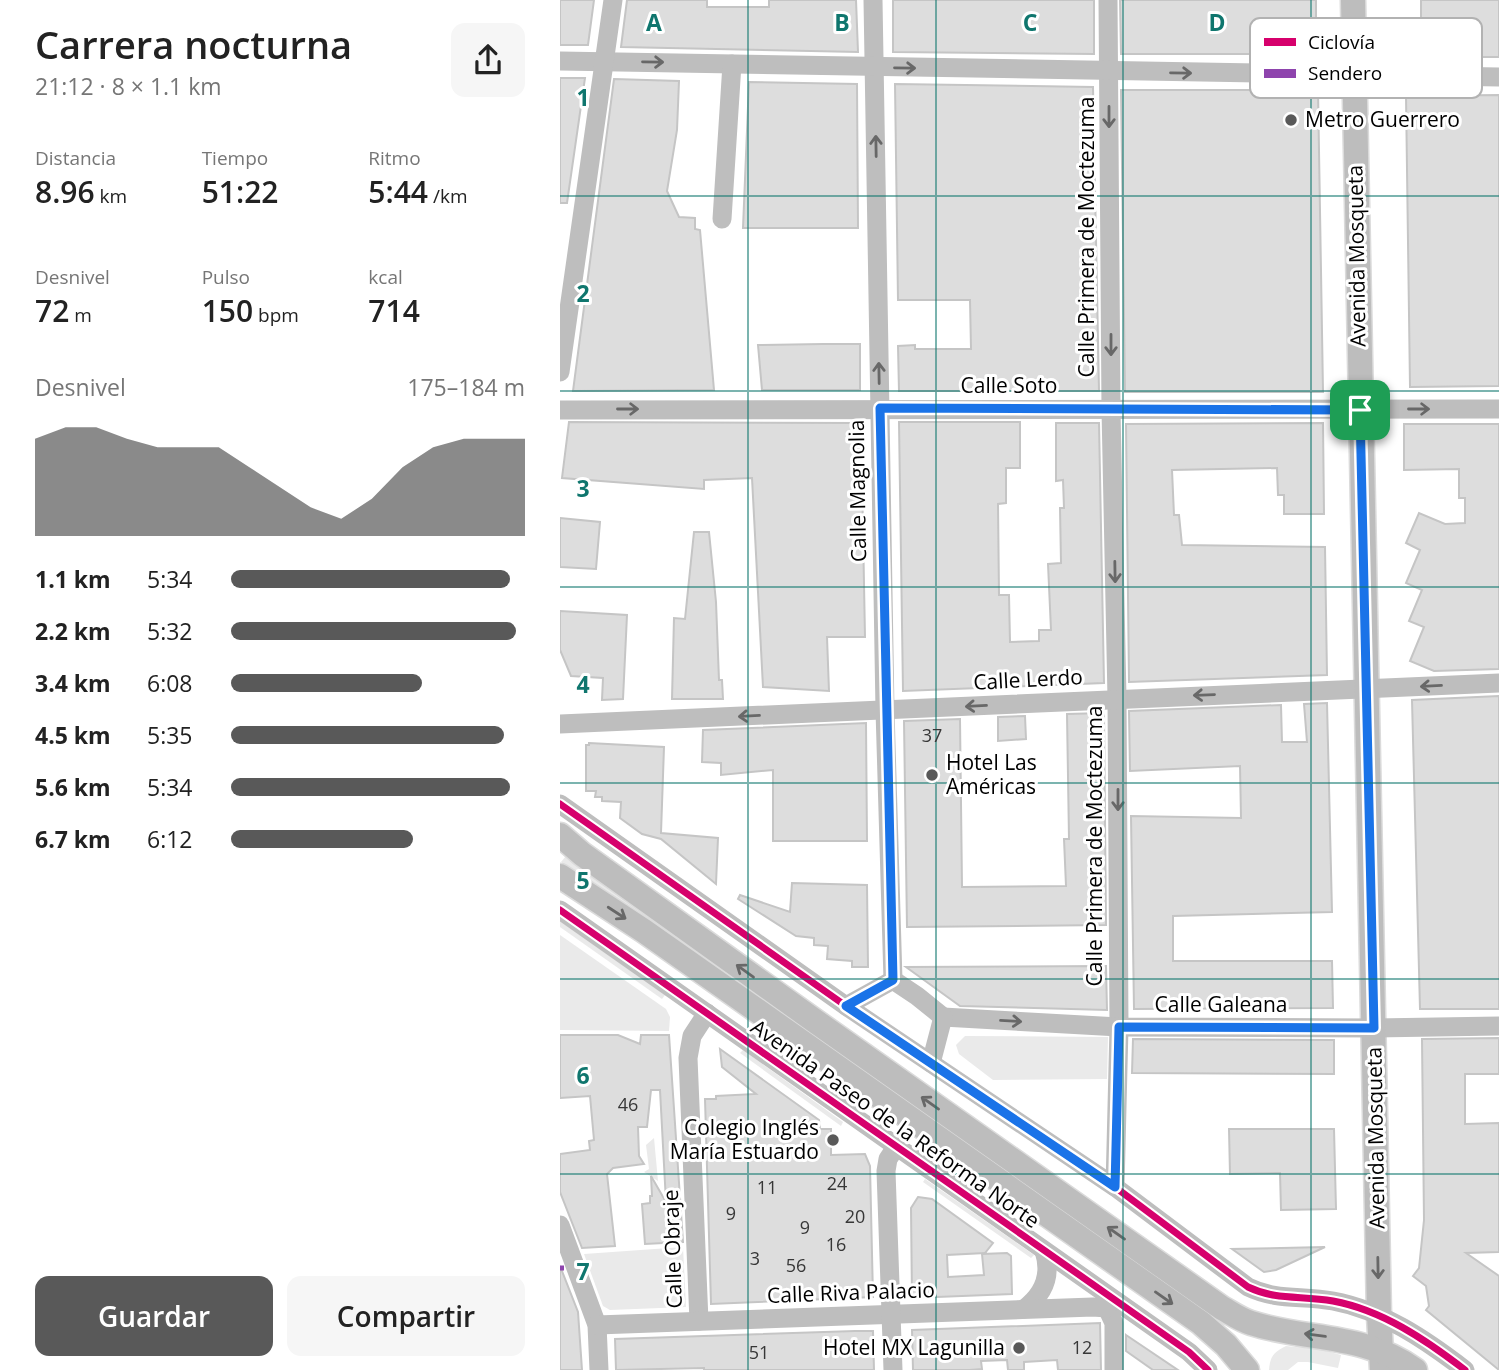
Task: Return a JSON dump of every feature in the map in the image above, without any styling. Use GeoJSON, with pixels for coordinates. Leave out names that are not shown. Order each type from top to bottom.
{"type":"FeatureCollection","features":[{"type":"Feature","properties":{"kind":"main road","name":"Avenida Mosqueta"},"geometry":{"type":"LineString","coordinates":[[1353,0],[1353,18]]}},
{"type":"Feature","properties":{"kind":"main road","name":"Avenida Mosqueta"},"geometry":{"type":"LineString","coordinates":[[1353,98],[1382,1361]]}},
{"type":"Feature","properties":{"kind":"main road","name":"Avenida Paseo de la Reforma Norte"},"geometry":{"type":"LineString","coordinates":[[560,835],[814,1021],[1222,1308],[1248,1322],[1350,1341],[1382,1361],[1404,1362],[1415,1370]]}},
{"type":"Feature","properties":{"kind":"main road","name":"Avenida Paseo de la Reforma Norte"},"geometry":{"type":"LineString","coordinates":[[560,876],[644,931],[1201,1323],[1226,1345],[1248,1370]]}},
{"type":"Feature","properties":{"kind":"street"},"geometry":{"type":"LineString","coordinates":[[560,372],[613,0]]}},
{"type":"Feature","properties":{"kind":"street","name":"Calle Magnolia"},"geometry":{"type":"LineString","coordinates":[[873,0],[885,710],[893,980]]}},
{"type":"Feature","properties":{"kind":"street","name":"Calle Primera de Moctezuma"},"geometry":{"type":"LineString","coordinates":[[1108,0],[1119,1027],[1115,1187]]}},
{"type":"Feature","properties":{"kind":"street"},"geometry":{"type":"LineString","coordinates":[[560,61],[1250,74]]}},
{"type":"Feature","properties":{"kind":"street"},"geometry":{"type":"LineString","coordinates":[[722,219],[733,64]]}},
{"type":"Feature","properties":{"kind":"street","name":"Calle Soto"},"geometry":{"type":"LineString","coordinates":[[560,410],[1499,409]]}},
{"type":"Feature","properties":{"kind":"street","name":"Calle Lerdo"},"geometry":{"type":"LineString","coordinates":[[560,724],[1499,683]]}},
{"type":"Feature","properties":{"kind":"street"},"geometry":{"type":"LineString","coordinates":[[560,804],[846,1006],[1115,1187],[1257,1292],[1266,1296],[1331,1300],[1379,1316],[1436,1348],[1465,1370]]}},
{"type":"Feature","properties":{"kind":"street","name":"Avenida Paseo de la Reforma Norte"},"geometry":{"type":"LineString","coordinates":[[560,910],[1044,1251],[1110,1304],[1189,1352],[1208,1370]]}},
{"type":"Feature","properties":{"kind":"street"},"geometry":{"type":"LineString","coordinates":[[846,1006],[893,980],[917,996],[943,1017],[931,1063]]}},
{"type":"Feature","properties":{"kind":"street","name":"Calle Obraje"},"geometry":{"type":"LineString","coordinates":[[699,1321],[688,1058],[692,1036],[707,1013]]}},
{"type":"Feature","properties":{"kind":"street","name":"Calle Galeana"},"geometry":{"type":"LineString","coordinates":[[943,1017],[1119,1027],[1499,1026]]}},
{"type":"Feature","properties":{"kind":"street"},"geometry":{"type":"LineString","coordinates":[[893,1370],[886,1171],[888,1159],[896,1147]]}},
{"type":"Feature","properties":{"kind":"street"},"geometry":{"type":"LineString","coordinates":[[560,1226],[597,1325],[599,1370]]}},
{"type":"Feature","properties":{"kind":"street"},"geometry":{"type":"LineString","coordinates":[[1024,1309],[1035,1300],[1045,1283],[1047,1260],[1044,1251]]}},
{"type":"Feature","properties":{"kind":"street"},"geometry":{"type":"LineString","coordinates":[[1110,1304],[1114,1323],[1114,1370]]}},
{"type":"Feature","properties":{"kind":"street","name":"Calle Riva Palacio"},"geometry":{"type":"LineString","coordinates":[[597,1325],[1110,1304]]}},
{"type":"Feature","properties":{"kind":"shaded area"},"geometry":{"type":"Polygon","coordinates":[[[566,856],[1225,1324],[1223,1328],[561,862],[566,856]]]}},
{"type":"Feature","properties":{"kind":"shaded area"},"geometry":{"type":"Polygon","coordinates":[[[560,921],[665,995],[662,999],[560,927],[560,921]]]}},
{"type":"Feature","properties":{"kind":"shaded area"},"geometry":{"type":"Polygon","coordinates":[[[560,935],[666,1009],[670,1017],[669,1031],[560,1030],[560,935]]]}},
{"type":"Feature","properties":{"kind":"shaded area"},"geometry":{"type":"Polygon","coordinates":[[[965,1036],[1108,1037],[1107,1079],[993,1080],[959,1054],[956,1045],[965,1036]]]}},
{"type":"Feature","properties":{"kind":"shaded area"},"geometry":{"type":"Polygon","coordinates":[[[743,1050],[843,1122],[841,1126],[740,1053],[743,1050]]]}},
{"type":"Feature","properties":{"kind":"shaded area"},"geometry":{"type":"Polygon","coordinates":[[[654,1138],[658,1181],[644,1172],[649,1169],[646,1145],[654,1138]]]}},
{"type":"Feature","properties":{"kind":"shaded area"},"geometry":{"type":"Polygon","coordinates":[[[925,1179],[1034,1255],[1031,1258],[923,1182],[925,1179]]]}},
{"type":"Feature","properties":{"kind":"shaded area"},"geometry":{"type":"Polygon","coordinates":[[[683,1247],[686,1307],[610,1310],[603,1306],[584,1254],[683,1247]]]}},
{"type":"Feature","properties":{"kind":"shaded area"},"geometry":{"type":"Polygon","coordinates":[[[1286,1346],[1341,1355],[1338,1368],[1298,1362],[1288,1370],[1269,1370],[1273,1355],[1286,1346]]]}},
{"type":"Feature","properties":{"kind":"building"},"geometry":{"type":"Polygon","coordinates":[[[560,0],[594,0],[588,45],[560,45],[560,0]]]}},
{"type":"Feature","properties":{"kind":"building"},"geometry":{"type":"Polygon","coordinates":[[[627,0],[707,0],[707,7],[769,7],[769,0],[856,0],[858,52],[621,47],[627,0]]]}},
{"type":"Feature","properties":{"kind":"building"},"geometry":{"type":"Polygon","coordinates":[[[893,0],[1094,0],[1094,54],[893,52],[893,0]]]}},
{"type":"Feature","properties":{"kind":"building"},"geometry":{"type":"Polygon","coordinates":[[[1120,0],[1316,0],[1316,18],[1250,18],[1250,54],[1121,54],[1120,0]]]}},
{"type":"Feature","properties":{"kind":"building"},"geometry":{"type":"Polygon","coordinates":[[[1421,0],[1499,0],[1499,57],[1482,57],[1482,18],[1421,18],[1421,0]]]}},
{"type":"Feature","properties":{"kind":"building"},"geometry":{"type":"Polygon","coordinates":[[[560,78],[585,78],[567,203],[560,203],[560,78]]]}},
{"type":"Feature","properties":{"kind":"building"},"geometry":{"type":"Polygon","coordinates":[[[614,79],[679,81],[677,130],[667,191],[679,217],[695,218],[695,229],[700,230],[714,390],[573,391],[614,79]]]}},
{"type":"Feature","properties":{"kind":"building"},"geometry":{"type":"Polygon","coordinates":[[[749,82],[857,84],[858,228],[743,228],[749,82]]]}},
{"type":"Feature","properties":{"kind":"building"},"geometry":{"type":"Polygon","coordinates":[[[895,84],[1093,87],[1099,391],[899,391],[898,346],[915,345],[915,349],[971,349],[970,300],[898,300],[895,84]]]}},
{"type":"Feature","properties":{"kind":"building"},"geometry":{"type":"Polygon","coordinates":[[[1121,90],[1250,90],[1250,98],[1318,98],[1323,392],[1125,392],[1121,90]]]}},
{"type":"Feature","properties":{"kind":"building"},"geometry":{"type":"Polygon","coordinates":[[[1482,95],[1499,95],[1499,386],[1410,387],[1406,98],[1482,98],[1482,95]]]}},
{"type":"Feature","properties":{"kind":"building"},"geometry":{"type":"Polygon","coordinates":[[[860,344],[860,390],[762,390],[758,345],[860,344]]]}},
{"type":"Feature","properties":{"kind":"building"},"geometry":{"type":"Polygon","coordinates":[[[569,422],[861,423],[865,637],[827,637],[829,691],[763,687],[752,478],[704,480],[704,489],[562,478],[569,422]]]}},
{"type":"Feature","properties":{"kind":"building"},"geometry":{"type":"Polygon","coordinates":[[[899,422],[1020,422],[1020,468],[1006,468],[1006,503],[998,504],[999,595],[1009,595],[1010,642],[1039,641],[1039,630],[1051,630],[1048,564],[1061,563],[1060,508],[1064,508],[1063,480],[1056,481],[1056,423],[1099,423],[1104,683],[903,691],[899,422]]]}},
{"type":"Feature","properties":{"kind":"building"},"geometry":{"type":"Polygon","coordinates":[[[1323,423],[1324,514],[1284,514],[1284,495],[1278,495],[1277,468],[1172,470],[1174,515],[1179,515],[1182,545],[1325,547],[1327,675],[1129,682],[1126,424],[1323,423]]]}},
{"type":"Feature","properties":{"kind":"building"},"geometry":{"type":"Polygon","coordinates":[[[1404,424],[1499,424],[1499,669],[1434,671],[1410,661],[1424,627],[1409,621],[1422,590],[1406,583],[1420,550],[1406,543],[1419,513],[1445,524],[1465,523],[1465,498],[1459,498],[1459,469],[1404,470],[1404,424]]]}},
{"type":"Feature","properties":{"kind":"building"},"geometry":{"type":"Polygon","coordinates":[[[560,518],[600,522],[596,569],[560,567],[560,518]]]}},
{"type":"Feature","properties":{"kind":"building"},"geometry":{"type":"Polygon","coordinates":[[[694,532],[709,532],[716,602],[719,680],[722,680],[723,699],[672,699],[674,618],[685,619],[694,532]]]}},
{"type":"Feature","properties":{"kind":"building"},"geometry":{"type":"Polygon","coordinates":[[[560,611],[627,615],[623,699],[602,700],[603,678],[571,676],[560,650],[560,611]]]}},
{"type":"Feature","properties":{"kind":"building"},"geometry":{"type":"Polygon","coordinates":[[[1499,696],[1499,1009],[1420,1009],[1412,700],[1499,696]]]}},
{"type":"Feature","properties":{"kind":"building"},"geometry":{"type":"Polygon","coordinates":[[[1327,703],[1332,912],[1173,916],[1173,961],[1332,961],[1333,1008],[1134,1009],[1131,816],[1241,818],[1240,766],[1130,771],[1129,711],[1281,705],[1282,742],[1307,742],[1304,704],[1327,703]]]}},
{"type":"Feature","properties":{"kind":"building"},"geometry":{"type":"Polygon","coordinates":[[[1104,713],[1106,925],[907,927],[904,721],[960,719],[962,887],[1066,886],[1064,839],[1069,839],[1067,714],[1104,713]]]}},
{"type":"Feature","properties":{"kind":"building"},"geometry":{"type":"Polygon","coordinates":[[[1025,716],[1026,739],[998,741],[998,717],[1025,716]]]}},
{"type":"Feature","properties":{"kind":"building"},"geometry":{"type":"Polygon","coordinates":[[[866,723],[867,841],[773,841],[773,770],[721,775],[721,763],[702,762],[703,730],[866,723]]]}},
{"type":"Feature","properties":{"kind":"building"},"geometry":{"type":"Polygon","coordinates":[[[586,745],[664,747],[661,833],[718,838],[716,884],[661,839],[642,834],[620,818],[621,802],[602,801],[602,797],[595,797],[596,791],[586,791],[586,745]]]}},
{"type":"Feature","properties":{"kind":"building"},"geometry":{"type":"Polygon","coordinates":[[[792,883],[867,885],[868,967],[852,967],[852,961],[827,959],[828,946],[814,945],[814,938],[796,936],[738,899],[740,895],[790,912],[792,883]]]}},
{"type":"Feature","properties":{"kind":"building"},"geometry":{"type":"Polygon","coordinates":[[[1106,966],[1107,1010],[960,1006],[906,967],[1106,966]]]}},
{"type":"Feature","properties":{"kind":"building"},"geometry":{"type":"Polygon","coordinates":[[[560,1035],[618,1035],[640,1044],[641,1035],[669,1035],[683,1242],[645,1244],[642,1204],[650,1203],[651,1176],[666,1202],[660,1090],[651,1090],[647,1127],[638,1127],[639,1156],[644,1164],[613,1168],[607,1174],[615,1246],[582,1248],[560,1192],[560,1154],[590,1150],[589,1141],[594,1140],[590,1096],[560,1098],[560,1035]]]}},
{"type":"Feature","properties":{"kind":"building"},"geometry":{"type":"Polygon","coordinates":[[[1499,1038],[1499,1074],[1465,1074],[1465,1124],[1499,1123],[1499,1252],[1466,1253],[1499,1276],[1499,1370],[1426,1310],[1429,1306],[1426,1286],[1413,1276],[1419,1268],[1424,1220],[1422,1039],[1499,1038]]]}},
{"type":"Feature","properties":{"kind":"building"},"geometry":{"type":"Polygon","coordinates":[[[1133,1039],[1334,1040],[1334,1074],[1132,1073],[1133,1039]]]}},
{"type":"Feature","properties":{"kind":"building"},"geometry":{"type":"Polygon","coordinates":[[[720,1049],[819,1120],[820,1129],[831,1129],[831,1155],[865,1154],[870,1166],[873,1297],[711,1304],[705,1099],[756,1094],[722,1067],[720,1049]]]}},
{"type":"Feature","properties":{"kind":"building"},"geometry":{"type":"Polygon","coordinates":[[[1229,1129],[1334,1129],[1336,1209],[1281,1210],[1280,1173],[1230,1174],[1229,1129]]]}},
{"type":"Feature","properties":{"kind":"building"},"geometry":{"type":"Polygon","coordinates":[[[918,1197],[932,1199],[993,1243],[985,1253],[947,1255],[948,1277],[984,1275],[982,1254],[1007,1253],[1011,1256],[1012,1294],[912,1298],[911,1208],[918,1197]]]}},
{"type":"Feature","properties":{"kind":"building"},"geometry":{"type":"Polygon","coordinates":[[[1325,1247],[1276,1270],[1264,1272],[1232,1249],[1325,1247]]]}},
{"type":"Feature","properties":{"kind":"building"},"geometry":{"type":"Polygon","coordinates":[[[560,1266],[578,1312],[582,1370],[560,1370],[560,1266]]]}},
{"type":"Feature","properties":{"kind":"building"},"geometry":{"type":"Polygon","coordinates":[[[1100,1323],[1101,1370],[1058,1370],[1057,1360],[1024,1362],[1024,1370],[1008,1370],[1007,1360],[981,1361],[982,1369],[913,1370],[912,1330],[1100,1323]]]}},
{"type":"Feature","properties":{"kind":"building"},"geometry":{"type":"Polygon","coordinates":[[[873,1331],[874,1370],[616,1370],[615,1339],[873,1331]]]}},
{"type":"Feature","properties":{"kind":"building"},"geometry":{"type":"Polygon","coordinates":[[[1126,1335],[1178,1370],[1153,1370],[1126,1351],[1126,1335]]]}},
{"type":"Feature","properties":{"kind":"cycle path"},"geometry":{"type":"LineString","coordinates":[[560,804],[846,1006],[1115,1187],[1248,1287],[1279,1296],[1333,1301],[1369,1311],[1419,1337],[1465,1370]]}},
{"type":"Feature","properties":{"kind":"cycle path"},"geometry":{"type":"LineString","coordinates":[[560,910],[1189,1352],[1208,1370]]}},
{"type":"Feature","properties":{"kind":"place","name":"Metro Guerrero"},"geometry":{"type":"Point","coordinates":[1291,120]}},
{"type":"Feature","properties":{"kind":"place","name":"Hotel Las Américas"},"geometry":{"type":"Point","coordinates":[932,775]}},
{"type":"Feature","properties":{"kind":"place","name":"Colegio Inglés María Estuardo"},"geometry":{"type":"Point","coordinates":[833,1140]}},
{"type":"Feature","properties":{"kind":"place","name":"Hotel MX Lagunilla"},"geometry":{"type":"Point","coordinates":[1019,1348]}},
{"type":"Feature","properties":{"kind":"route"},"geometry":{"type":"LineString","coordinates":[[880,408],[1360,410],[1374,1028],[1119,1027],[1115,1187],[846,1006],[893,980],[880,408]]}}]}
